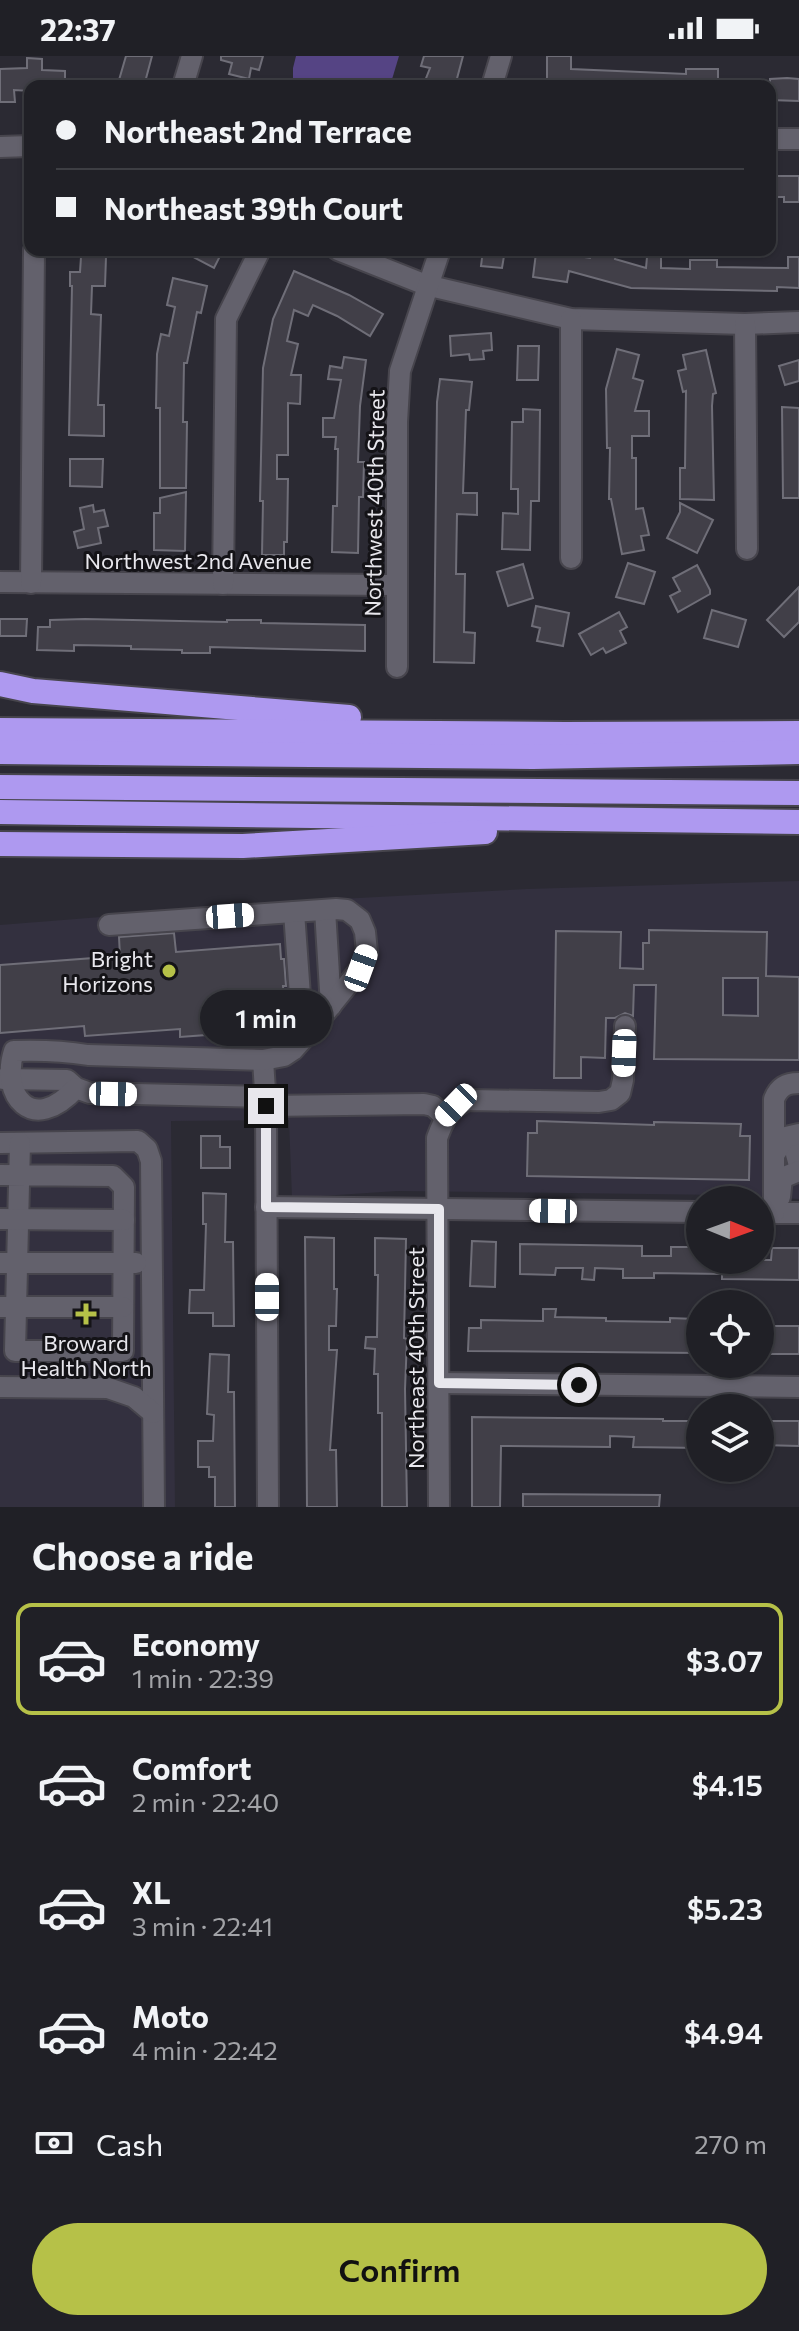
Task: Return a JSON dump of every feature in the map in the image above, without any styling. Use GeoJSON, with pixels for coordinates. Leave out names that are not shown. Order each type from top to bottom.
{"type":"FeatureCollection","features":[{"type":"Feature","properties":{"kind":"highway"},"geometry":{"type":"LineString","coordinates":[[0,684],[45,692],[318,716],[518,718],[565,734]]}},
{"type":"Feature","properties":{"kind":"highway"},"geometry":{"type":"LineString","coordinates":[[0,730],[799,733]]}},
{"type":"Feature","properties":{"kind":"highway"},"geometry":{"type":"LineString","coordinates":[[0,752],[533,757],[799,752]]}},
{"type":"Feature","properties":{"kind":"highway"},"geometry":{"type":"LineString","coordinates":[[533,757],[799,763]]}},
{"type":"Feature","properties":{"kind":"highway"},"geometry":{"type":"LineString","coordinates":[[0,787],[799,793]]}},
{"type":"Feature","properties":{"kind":"highway"},"geometry":{"type":"LineString","coordinates":[[0,812],[799,822]]}},
{"type":"Feature","properties":{"kind":"highway"},"geometry":{"type":"LineString","coordinates":[[0,844],[243,846],[459,834],[623,820]]}},
{"type":"Feature","properties":{"kind":"street"},"geometry":{"type":"LineString","coordinates":[[185,80],[192,56]]}},
{"type":"Feature","properties":{"kind":"street"},"geometry":{"type":"LineString","coordinates":[[494,80],[501,56]]}},
{"type":"Feature","properties":{"kind":"street"},"geometry":{"type":"LineString","coordinates":[[776,139],[799,139]]}},
{"type":"Feature","properties":{"kind":"street"},"geometry":{"type":"LineString","coordinates":[[0,147],[24,146]]}},
{"type":"Feature","properties":{"kind":"street"},"geometry":{"type":"LineString","coordinates":[[31,583],[34,256]]}},
{"type":"Feature","properties":{"kind":"street"},"geometry":{"type":"LineString","coordinates":[[223,584],[226,319],[257,256]]}},
{"type":"Feature","properties":{"kind":"street"},"geometry":{"type":"LineString","coordinates":[[353,256],[426,285],[571,319],[745,324],[799,322]]}},
{"type":"Feature","properties":{"kind":"street","name":"Northwest 40th Street"},"geometry":{"type":"LineString","coordinates":[[397,667],[397,422],[400,371],[438,256]]}},
{"type":"Feature","properties":{"kind":"street"},"geometry":{"type":"LineString","coordinates":[[571,319],[571,558]]}},
{"type":"Feature","properties":{"kind":"street"},"geometry":{"type":"LineString","coordinates":[[745,324],[747,549]]}},
{"type":"Feature","properties":{"kind":"street","name":"Northwest 2nd Avenue"},"geometry":{"type":"LineString","coordinates":[[0,582],[396,585]]}},
{"type":"Feature","properties":{"kind":"street"},"geometry":{"type":"LineString","coordinates":[[325,910],[331,1006]]}},
{"type":"Feature","properties":{"kind":"street"},"geometry":{"type":"LineString","coordinates":[[88,1055],[57,1105],[30,1111],[17,1106],[7,1096],[3,1079],[5,1062],[14,1051],[263,1060],[284,1056],[293,1050],[331,1006],[361,968],[367,952],[360,920],[347,910],[109,925]]}},
{"type":"Feature","properties":{"kind":"street"},"geometry":{"type":"LineString","coordinates":[[294,912],[303,1037]]}},
{"type":"Feature","properties":{"kind":"street"},"geometry":{"type":"LineString","coordinates":[[3,1079],[71,1084],[90,1093],[424,1104],[433,1106],[445,1117],[456,1105],[468,1100],[611,1100],[620,1093],[623,1080],[625,1026]]}},
{"type":"Feature","properties":{"kind":"street"},"geometry":{"type":"LineString","coordinates":[[263,1060],[266,1101],[268,1507]]}},
{"type":"Feature","properties":{"kind":"street"},"geometry":{"type":"LineString","coordinates":[[778,1213],[774,1099],[786,1085],[799,1083]]}},
{"type":"Feature","properties":{"kind":"street","name":"Northeast 40th Street"},"geometry":{"type":"LineString","coordinates":[[439,1507],[437,1138],[445,1117]]}},
{"type":"Feature","properties":{"kind":"street"},"geometry":{"type":"LineString","coordinates":[[774,1155],[786,1137],[799,1134]]}},
{"type":"Feature","properties":{"kind":"street"},"geometry":{"type":"LineString","coordinates":[[10,1175],[113,1176],[124,1187],[123,1351],[15,1351],[8,1308],[10,1143],[138,1141],[147,1149],[151,1161],[154,1507]]}},
{"type":"Feature","properties":{"kind":"street"},"geometry":{"type":"LineString","coordinates":[[778,1213],[780,1183],[782,1178],[799,1168],[796,1154],[799,1146]]}},
{"type":"Feature","properties":{"kind":"street"},"geometry":{"type":"LineString","coordinates":[[266,1207],[686,1212]]}},
{"type":"Feature","properties":{"kind":"street"},"geometry":{"type":"LineString","coordinates":[[10,1219],[124,1220]]}},
{"type":"Feature","properties":{"kind":"street"},"geometry":{"type":"LineString","coordinates":[[9,1263],[152,1263]]}},
{"type":"Feature","properties":{"kind":"street"},"geometry":{"type":"LineString","coordinates":[[8,1308],[123,1307]]}},
{"type":"Feature","properties":{"kind":"street"},"geometry":{"type":"LineString","coordinates":[[439,1383],[799,1387]]}},
{"type":"Feature","properties":{"kind":"street"},"geometry":{"type":"LineString","coordinates":[[0,1387],[108,1388],[134,1397],[153,1413]]}},
{"type":"Feature","properties":{"kind":"shaded area"},"geometry":{"type":"Polygon","coordinates":[[[296,56],[399,56],[392,80],[293,80],[296,56]]]}},
{"type":"Feature","properties":{"kind":"shaded area"},"geometry":{"type":"Polygon","coordinates":[[[799,881],[799,1199],[774,1198],[774,1186],[686,1186],[686,1195],[397,1191],[292,1198],[289,1120],[171,1121],[175,1507],[0,1507],[0,925],[302,901],[527,889],[799,881]]]}},
{"type":"Feature","properties":{"kind":"building"},"geometry":{"type":"Polygon","coordinates":[[[126,56],[152,56],[146,80],[119,80],[126,56]]]}},
{"type":"Feature","properties":{"kind":"building"},"geometry":{"type":"Polygon","coordinates":[[[221,56],[263,56],[259,70],[251,68],[249,79],[229,74],[232,63],[221,60],[221,56]]]}},
{"type":"Feature","properties":{"kind":"building"},"geometry":{"type":"Polygon","coordinates":[[[424,56],[463,56],[457,80],[425,80],[430,68],[421,66],[424,56]]]}},
{"type":"Feature","properties":{"kind":"building"},"geometry":{"type":"Polygon","coordinates":[[[547,56],[571,56],[571,69],[686,74],[686,69],[718,69],[718,80],[547,80],[547,56]]]}},
{"type":"Feature","properties":{"kind":"building"},"geometry":{"type":"Polygon","coordinates":[[[27,58],[42,59],[42,70],[65,71],[65,80],[24,80],[24,91],[14,90],[15,102],[0,102],[0,69],[27,68],[27,58]]]}},
{"type":"Feature","properties":{"kind":"building"},"geometry":{"type":"Polygon","coordinates":[[[770,79],[799,79],[799,101],[776,100],[776,80],[770,79]]]}},
{"type":"Feature","properties":{"kind":"building"},"geometry":{"type":"Polygon","coordinates":[[[776,176],[799,176],[799,202],[784,202],[784,197],[776,197],[776,176]]]}},
{"type":"Feature","properties":{"kind":"building"},"geometry":{"type":"Polygon","coordinates":[[[191,256],[220,256],[214,268],[191,256]]]}},
{"type":"Feature","properties":{"kind":"building"},"geometry":{"type":"Polygon","coordinates":[[[482,256],[504,256],[502,268],[481,266],[482,256]]]}},
{"type":"Feature","properties":{"kind":"building"},"geometry":{"type":"Polygon","coordinates":[[[536,256],[616,256],[615,259],[646,268],[647,257],[661,257],[661,268],[690,269],[690,260],[717,260],[717,267],[788,268],[788,257],[799,257],[799,288],[777,287],[777,291],[631,288],[569,271],[567,282],[533,277],[536,256]]]}},
{"type":"Feature","properties":{"kind":"building"},"geometry":{"type":"Polygon","coordinates":[[[81,257],[106,257],[105,286],[92,286],[91,314],[101,315],[98,405],[104,405],[104,436],[69,435],[70,272],[80,272],[81,257]]]}},
{"type":"Feature","properties":{"kind":"building"},"geometry":{"type":"Polygon","coordinates":[[[294,271],[383,314],[370,336],[313,305],[308,316],[294,310],[287,341],[298,344],[291,375],[301,375],[300,404],[288,403],[288,455],[277,455],[277,479],[288,479],[287,542],[284,542],[284,555],[262,555],[263,368],[273,319],[294,271]]]}},
{"type":"Feature","properties":{"kind":"building"},"geometry":{"type":"Polygon","coordinates":[[[173,278],[207,286],[201,313],[197,312],[187,363],[184,363],[186,488],[160,488],[157,354],[161,334],[169,336],[175,307],[167,305],[173,278]]]}},
{"type":"Feature","properties":{"kind":"building"},"geometry":{"type":"Polygon","coordinates":[[[491,333],[492,350],[483,351],[484,359],[470,360],[469,354],[451,356],[450,336],[491,333]]]}},
{"type":"Feature","properties":{"kind":"building"},"geometry":{"type":"Polygon","coordinates":[[[518,346],[539,346],[538,380],[517,380],[518,346]]]}},
{"type":"Feature","properties":{"kind":"building"},"geometry":{"type":"Polygon","coordinates":[[[617,349],[639,355],[633,378],[643,381],[635,411],[649,411],[649,436],[632,436],[632,458],[636,458],[636,509],[643,508],[649,535],[641,536],[644,550],[622,554],[609,499],[610,448],[607,448],[606,389],[617,349]]]}},
{"type":"Feature","properties":{"kind":"building"},"geometry":{"type":"Polygon","coordinates":[[[706,350],[716,393],[713,394],[712,406],[714,500],[680,499],[680,468],[685,468],[686,391],[683,392],[678,371],[686,369],[683,355],[706,350]]]}},
{"type":"Feature","properties":{"kind":"building"},"geometry":{"type":"Polygon","coordinates":[[[344,357],[366,360],[360,406],[358,462],[364,462],[363,497],[359,497],[358,553],[332,552],[338,449],[335,449],[336,437],[323,437],[323,418],[334,418],[341,380],[328,379],[330,366],[342,368],[344,357]]]}},
{"type":"Feature","properties":{"kind":"building"},"geometry":{"type":"Polygon","coordinates":[[[799,360],[799,381],[785,385],[779,366],[799,360]]]}},
{"type":"Feature","properties":{"kind":"building"},"geometry":{"type":"Polygon","coordinates":[[[440,379],[472,382],[469,410],[466,410],[463,493],[477,493],[477,515],[457,514],[456,574],[465,574],[464,632],[475,633],[474,663],[434,662],[437,402],[440,379]]]}},
{"type":"Feature","properties":{"kind":"building"},"geometry":{"type":"Polygon","coordinates":[[[782,407],[799,408],[799,498],[783,498],[782,407]]]}},
{"type":"Feature","properties":{"kind":"building"},"geometry":{"type":"Polygon","coordinates":[[[523,409],[540,410],[539,501],[531,501],[530,550],[502,549],[503,513],[518,514],[518,489],[511,489],[512,422],[523,422],[523,409]]]}},
{"type":"Feature","properties":{"kind":"building"},"geometry":{"type":"Polygon","coordinates":[[[70,459],[103,459],[102,487],[70,486],[70,459]]]}},
{"type":"Feature","properties":{"kind":"building"},"geometry":{"type":"Polygon","coordinates":[[[186,492],[185,551],[154,550],[154,513],[160,513],[160,498],[186,492]]]}},
{"type":"Feature","properties":{"kind":"building"},"geometry":{"type":"Polygon","coordinates":[[[680,503],[713,520],[697,553],[667,538],[680,512],[680,503]]]}},
{"type":"Feature","properties":{"kind":"building"},"geometry":{"type":"Polygon","coordinates":[[[93,505],[94,512],[104,510],[108,526],[98,528],[101,543],[78,548],[74,532],[84,529],[80,508],[93,505]]]}},
{"type":"Feature","properties":{"kind":"building"},"geometry":{"type":"Polygon","coordinates":[[[628,563],[655,572],[644,604],[616,597],[628,563]]]}},
{"type":"Feature","properties":{"kind":"building"},"geometry":{"type":"Polygon","coordinates":[[[523,564],[533,598],[508,606],[497,572],[523,564]]]}},
{"type":"Feature","properties":{"kind":"building"},"geometry":{"type":"Polygon","coordinates":[[[697,565],[710,594],[678,612],[670,596],[680,591],[673,578],[697,565]]]}},
{"type":"Feature","properties":{"kind":"building"},"geometry":{"type":"Polygon","coordinates":[[[799,587],[799,622],[784,637],[767,620],[799,587]]]}},
{"type":"Feature","properties":{"kind":"building"},"geometry":{"type":"Polygon","coordinates":[[[536,606],[569,613],[563,646],[537,641],[540,628],[532,626],[536,606]]]}},
{"type":"Feature","properties":{"kind":"building"},"geometry":{"type":"Polygon","coordinates":[[[712,610],[746,620],[738,647],[704,638],[712,610]]]}},
{"type":"Feature","properties":{"kind":"building"},"geometry":{"type":"Polygon","coordinates":[[[619,612],[627,627],[620,631],[626,643],[606,653],[603,648],[591,655],[579,634],[619,612]]]}},
{"type":"Feature","properties":{"kind":"building"},"geometry":{"type":"Polygon","coordinates":[[[0,619],[27,619],[26,636],[0,636],[0,619]]]}},
{"type":"Feature","properties":{"kind":"building"},"geometry":{"type":"Polygon","coordinates":[[[50,620],[261,620],[261,623],[365,625],[365,651],[210,647],[210,653],[182,653],[182,650],[131,649],[131,646],[74,645],[74,651],[37,650],[38,627],[50,627],[50,620]]]}},
{"type":"Feature","properties":{"kind":"building"},"geometry":{"type":"Polygon","coordinates":[[[649,930],[767,932],[766,976],[799,977],[799,1060],[654,1059],[656,985],[634,985],[633,1016],[625,1013],[606,1018],[605,1058],[581,1057],[581,1078],[554,1078],[556,931],[621,932],[620,968],[643,969],[643,943],[649,943],[649,930]],[[723,978],[723,1015],[758,1016],[758,978],[723,978]]]}},
{"type":"Feature","properties":{"kind":"building"},"geometry":{"type":"Polygon","coordinates":[[[174,933],[176,952],[280,944],[281,959],[284,959],[285,1010],[204,1016],[206,1035],[180,1037],[180,1029],[85,1036],[84,1026],[0,1033],[0,965],[120,956],[119,937],[174,933]]]}},
{"type":"Feature","properties":{"kind":"building"},"geometry":{"type":"Polygon","coordinates":[[[537,1121],[741,1124],[740,1136],[750,1136],[749,1180],[527,1176],[528,1133],[537,1133],[537,1121]]]}},
{"type":"Feature","properties":{"kind":"building"},"geometry":{"type":"Polygon","coordinates":[[[201,1136],[220,1136],[220,1147],[230,1147],[230,1168],[201,1168],[201,1136]]]}},
{"type":"Feature","properties":{"kind":"building"},"geometry":{"type":"Polygon","coordinates":[[[203,1193],[226,1194],[225,1242],[233,1242],[234,1326],[213,1326],[213,1313],[189,1313],[190,1290],[204,1290],[206,1224],[203,1224],[203,1193]]]}},
{"type":"Feature","properties":{"kind":"building"},"geometry":{"type":"Polygon","coordinates":[[[305,1237],[334,1238],[336,1326],[329,1326],[329,1350],[337,1350],[330,1450],[336,1450],[337,1507],[307,1507],[305,1237]]]}},
{"type":"Feature","properties":{"kind":"building"},"geometry":{"type":"Polygon","coordinates":[[[375,1238],[406,1239],[407,1507],[382,1507],[382,1413],[378,1413],[378,1374],[374,1374],[375,1349],[365,1348],[366,1337],[377,1337],[375,1238]]]}},
{"type":"Feature","properties":{"kind":"building"},"geometry":{"type":"Polygon","coordinates":[[[472,1241],[496,1242],[495,1287],[470,1286],[472,1241]]]}},
{"type":"Feature","properties":{"kind":"building"},"geometry":{"type":"Polygon","coordinates":[[[520,1244],[642,1246],[642,1256],[671,1256],[671,1247],[686,1247],[686,1273],[654,1273],[654,1278],[623,1278],[623,1269],[595,1268],[594,1280],[582,1279],[583,1268],[556,1268],[555,1275],[520,1274],[520,1244]]]}},
{"type":"Feature","properties":{"kind":"building"},"geometry":{"type":"Polygon","coordinates":[[[774,1248],[799,1248],[799,1280],[722,1279],[722,1274],[774,1274],[774,1248]]]}},
{"type":"Feature","properties":{"kind":"building"},"geometry":{"type":"Polygon","coordinates":[[[543,1309],[556,1309],[555,1317],[606,1318],[606,1321],[670,1322],[670,1318],[686,1319],[686,1353],[468,1351],[469,1328],[481,1328],[481,1320],[543,1321],[543,1309]]]}},
{"type":"Feature","properties":{"kind":"building"},"geometry":{"type":"Polygon","coordinates":[[[774,1326],[799,1326],[799,1354],[774,1354],[774,1326]]]}},
{"type":"Feature","properties":{"kind":"building"},"geometry":{"type":"Polygon","coordinates":[[[210,1354],[229,1355],[228,1392],[234,1392],[235,1507],[215,1507],[215,1477],[209,1477],[209,1467],[198,1467],[198,1441],[213,1441],[214,1415],[207,1414],[210,1354]]]}},
{"type":"Feature","properties":{"kind":"building"},"geometry":{"type":"Polygon","coordinates":[[[472,1417],[686,1421],[686,1448],[633,1447],[634,1437],[610,1436],[610,1447],[501,1446],[500,1507],[472,1507],[472,1417]]]}},
{"type":"Feature","properties":{"kind":"building"},"geometry":{"type":"Polygon","coordinates":[[[774,1421],[799,1421],[799,1446],[774,1445],[774,1421]]]}},
{"type":"Feature","properties":{"kind":"building"},"geometry":{"type":"Polygon","coordinates":[[[523,1494],[660,1495],[659,1507],[523,1507],[523,1494]]]}},
{"type":"Feature","properties":{"kind":"place","name":"Bright Horizons"},"geometry":{"type":"Point","coordinates":[169,971]}},
{"type":"Feature","properties":{"kind":"place","name":"Broward Health North"},"geometry":{"type":"Point","coordinates":[86,1314]}},
{"type":"Feature","properties":{"kind":"route"},"geometry":{"type":"LineString","coordinates":[[266,1106],[266,1207],[439,1209],[439,1383],[579,1385]]}}]}
